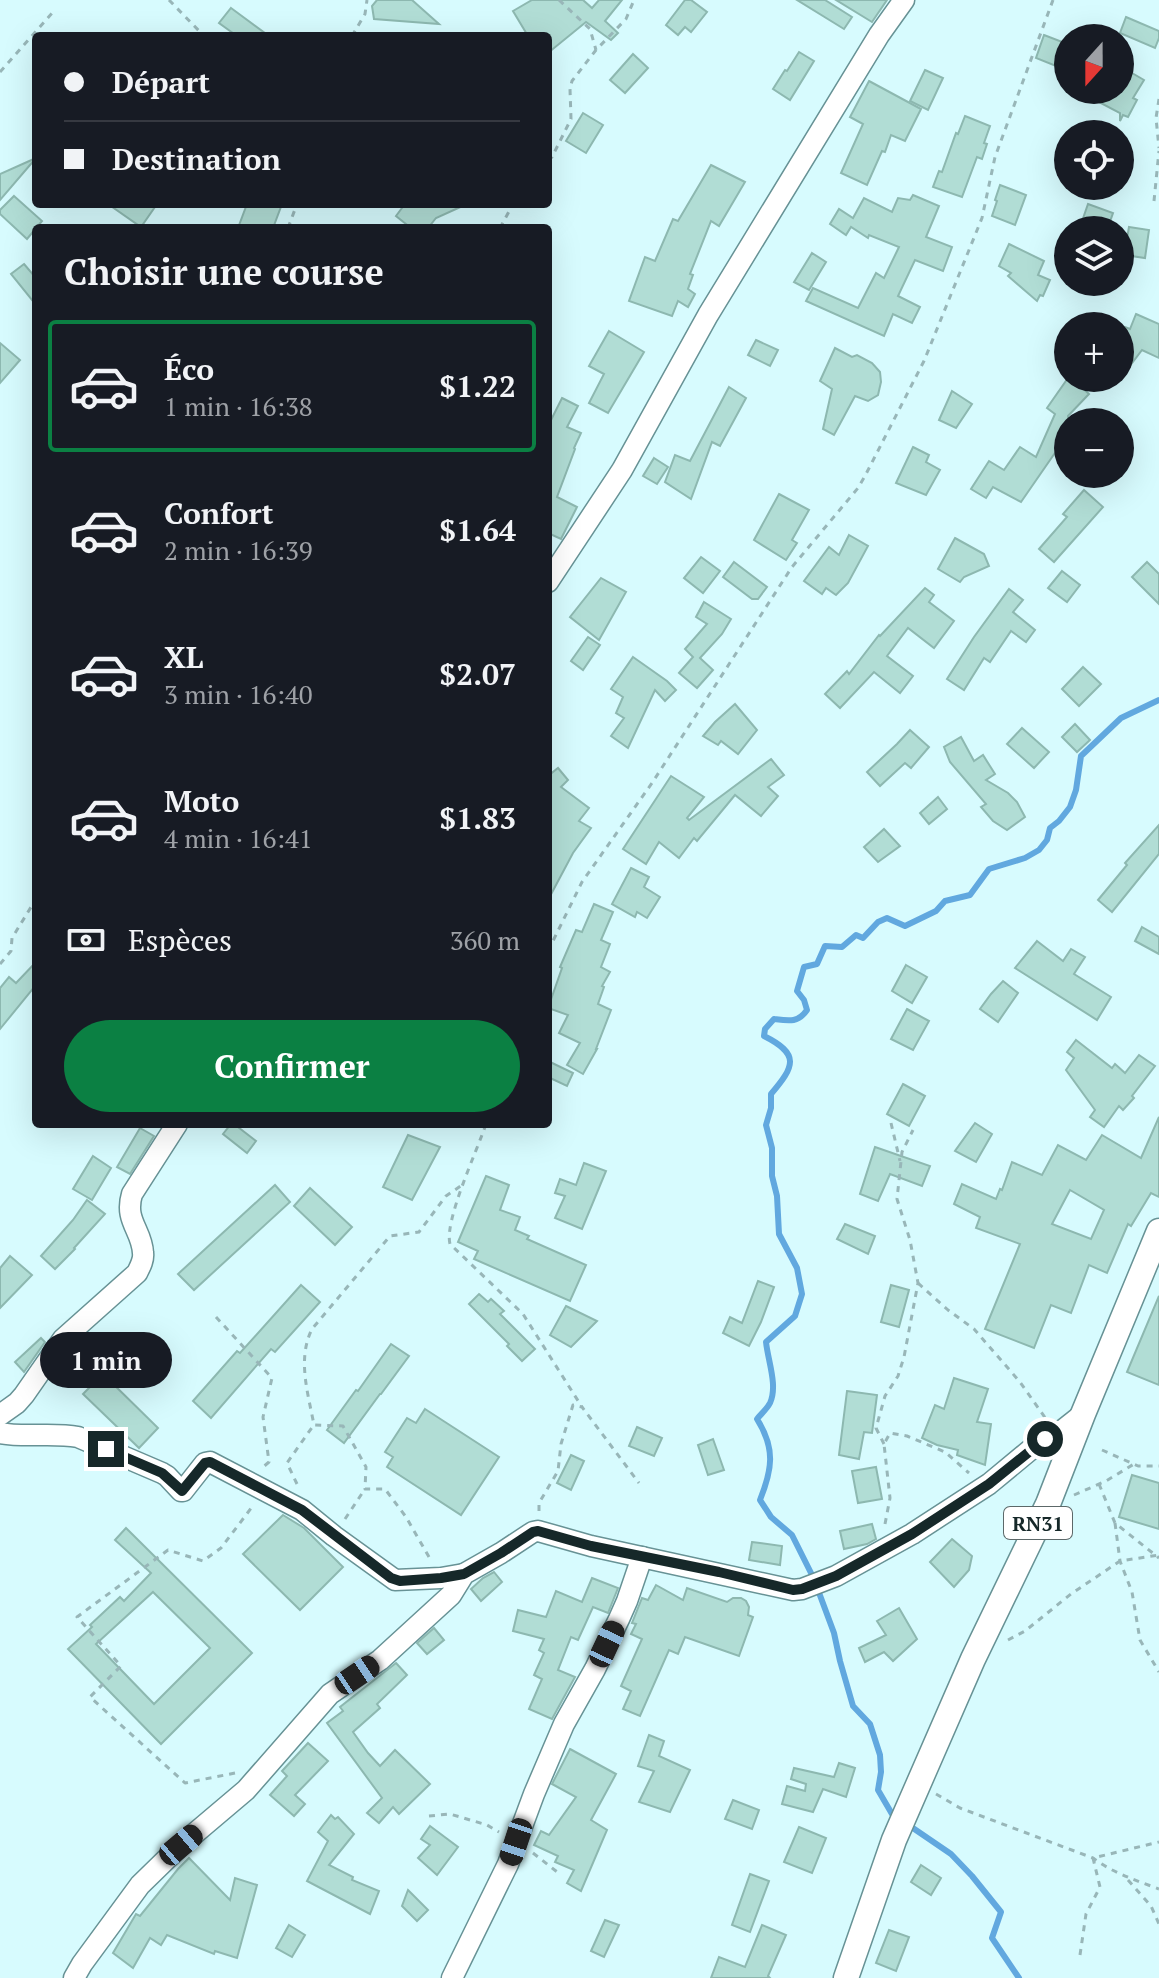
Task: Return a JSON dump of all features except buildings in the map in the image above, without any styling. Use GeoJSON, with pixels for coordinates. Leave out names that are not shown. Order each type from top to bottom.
{"type":"FeatureCollection","features":[{"type":"Feature","properties":{"kind":"main road","name":"RN31"},"geometry":{"type":"LineString","coordinates":[[846,1978],[894,1840],[973,1659],[1048,1504],[1159,1231]]}},
{"type":"Feature","properties":{"kind":"street"},"geometry":{"type":"LineString","coordinates":[[552,576],[622,470],[708,315],[879,35],[904,0]]}},
{"type":"Feature","properties":{"kind":"street"},"geometry":{"type":"LineString","coordinates":[[0,1415],[24,1395],[63,1339],[137,1273],[143,1253],[129,1212],[132,1194],[174,1128]]}},
{"type":"Feature","properties":{"kind":"street"},"geometry":{"type":"LineString","coordinates":[[0,1433],[78,1437],[162,1473],[181,1491],[208,1462],[302,1510],[395,1580],[464,1574],[538,1531],[798,1590],[836,1576],[912,1534],[984,1488],[1041,1441],[1056,1435],[1083,1414]]}},
{"type":"Feature","properties":{"kind":"street"},"geometry":{"type":"LineString","coordinates":[[452,1978],[508,1864],[564,1724],[619,1619],[642,1557]]}},
{"type":"Feature","properties":{"kind":"street"},"geometry":{"type":"LineString","coordinates":[[74,1978],[140,1885],[181,1845],[246,1790],[330,1694],[380,1660],[451,1595],[464,1574]]}},
{"type":"Feature","properties":{"kind":"path"},"geometry":{"type":"LineString","coordinates":[[169,0],[200,32]]}},
{"type":"Feature","properties":{"kind":"path"},"geometry":{"type":"LineString","coordinates":[[354,32],[365,14],[367,0]]}},
{"type":"Feature","properties":{"kind":"path"},"geometry":{"type":"LineString","coordinates":[[559,0],[590,29],[596,50]]}},
{"type":"Feature","properties":{"kind":"path"},"geometry":{"type":"LineString","coordinates":[[552,157],[571,119],[571,85],[596,50],[626,19],[634,0]]}},
{"type":"Feature","properties":{"kind":"path"},"geometry":{"type":"LineString","coordinates":[[552,943],[582,882],[652,783],[792,567],[865,476],[924,361],[966,258],[985,206],[995,157],[1053,0]]}},
{"type":"Feature","properties":{"kind":"path"},"geometry":{"type":"LineString","coordinates":[[35,32],[54,11]]}},
{"type":"Feature","properties":{"kind":"path"},"geometry":{"type":"LineString","coordinates":[[0,72],[32,36]]}},
{"type":"Feature","properties":{"kind":"path"},"geometry":{"type":"LineString","coordinates":[[1154,201],[1159,150],[1156,118],[1159,99]]}},
{"type":"Feature","properties":{"kind":"path"},"geometry":{"type":"LineString","coordinates":[[0,964],[11,951],[12,938],[32,906]]}},
{"type":"Feature","properties":{"kind":"path"},"geometry":{"type":"LineString","coordinates":[[891,1123],[901,1165]]}},
{"type":"Feature","properties":{"kind":"path"},"geometry":{"type":"LineString","coordinates":[[485,1128],[451,1219],[450,1244],[523,1314],[582,1407],[639,1483]]}},
{"type":"Feature","properties":{"kind":"path"},"geometry":{"type":"LineString","coordinates":[[880,1552],[890,1498],[884,1444],[876,1428],[885,1396],[898,1376],[904,1357],[918,1283],[910,1240],[897,1199],[902,1152],[913,1130]]}},
{"type":"Feature","properties":{"kind":"path"},"geometry":{"type":"LineString","coordinates":[[302,1510],[303,1496],[287,1463],[314,1425],[304,1375],[305,1343],[312,1329],[390,1236],[419,1232],[446,1196],[465,1183]]}},
{"type":"Feature","properties":{"kind":"path"},"geometry":{"type":"LineString","coordinates":[[918,1283],[974,1329],[1020,1382],[1056,1435]]}},
{"type":"Feature","properties":{"kind":"path"},"geometry":{"type":"LineString","coordinates":[[216,1317],[272,1378],[263,1417],[269,1462],[245,1482],[252,1509],[221,1548],[203,1561],[168,1550],[77,1617],[121,1666],[90,1697],[185,1783],[266,1767]]}},
{"type":"Feature","properties":{"kind":"path"},"geometry":{"type":"LineString","coordinates":[[538,1531],[539,1503],[558,1471],[561,1444],[573,1405],[582,1407]]}},
{"type":"Feature","properties":{"kind":"path"},"geometry":{"type":"LineString","coordinates":[[314,1425],[343,1426],[366,1467],[365,1489],[334,1536]]}},
{"type":"Feature","properties":{"kind":"path"},"geometry":{"type":"LineString","coordinates":[[884,1444],[890,1433],[907,1436],[945,1452],[984,1488]]}},
{"type":"Feature","properties":{"kind":"path"},"geometry":{"type":"LineString","coordinates":[[1102,1450],[1138,1466],[1159,1466]]}},
{"type":"Feature","properties":{"kind":"path"},"geometry":{"type":"LineString","coordinates":[[1048,1504],[1099,1484],[1134,1464]]}},
{"type":"Feature","properties":{"kind":"path"},"geometry":{"type":"LineString","coordinates":[[1099,1484],[1115,1523],[1120,1561],[1132,1592],[1140,1640],[1159,1672]]}},
{"type":"Feature","properties":{"kind":"path"},"geometry":{"type":"LineString","coordinates":[[365,1489],[385,1489],[406,1517],[441,1578]]}},
{"type":"Feature","properties":{"kind":"path"},"geometry":{"type":"LineString","coordinates":[[1115,1523],[1158,1556]]}},
{"type":"Feature","properties":{"kind":"path"},"geometry":{"type":"LineString","coordinates":[[973,1659],[1025,1631],[1071,1594],[1120,1561],[1158,1556]]}},
{"type":"Feature","properties":{"kind":"path"},"geometry":{"type":"LineString","coordinates":[[919,1784],[960,1808],[1093,1858],[1125,1877],[1159,1889]]}},
{"type":"Feature","properties":{"kind":"path"},"geometry":{"type":"LineString","coordinates":[[1093,1858],[1159,1842]]}},
{"type":"Feature","properties":{"kind":"path"},"geometry":{"type":"LineString","coordinates":[[1080,1955],[1086,1914],[1100,1887],[1093,1858]]}},
{"type":"Feature","properties":{"kind":"path"},"geometry":{"type":"LineString","coordinates":[[1125,1877],[1151,1906],[1159,1924]]}},
{"type":"Feature","properties":{"kind":"waterway"},"geometry":{"type":"LineString","coordinates":[[812,1575],[792,1535],[771,1517],[760,1500],[770,1460],[767,1440],[757,1419],[770,1403],[773,1389],[766,1342],[795,1316],[802,1294],[797,1268],[779,1234],[772,1148],[766,1125],[771,1094],[785,1076],[790,1061],[784,1049],[764,1036],[765,1029],[774,1019],[797,1019],[807,1010],[797,991],[804,967],[817,964],[825,946],[842,947],[856,935],[863,938],[878,922],[887,918],[905,926],[936,911],[945,901],[970,895],[989,869],[1025,858],[1039,850],[1047,840],[1050,828],[1070,807],[1081,756],[1121,718],[1159,700]]}},
{"type":"Feature","properties":{"kind":"waterway"},"geometry":{"type":"LineString","coordinates":[[818,1590],[834,1633],[853,1706],[870,1724],[880,1755],[878,1790],[892,1814],[898,1818]]}},
{"type":"Feature","properties":{"kind":"waterway"},"geometry":{"type":"LineString","coordinates":[[907,1824],[951,1854],[1001,1912],[992,1938],[1019,1978]]}},
{"type":"Feature","properties":{"kind":"route"},"geometry":{"type":"LineString","coordinates":[[106,1449],[162,1473],[182,1491],[205,1463],[210,1462],[302,1510],[391,1578],[400,1581],[464,1574],[538,1531],[591,1546],[798,1590],[836,1576],[912,1534],[989,1484],[1045,1439]]}}]}
